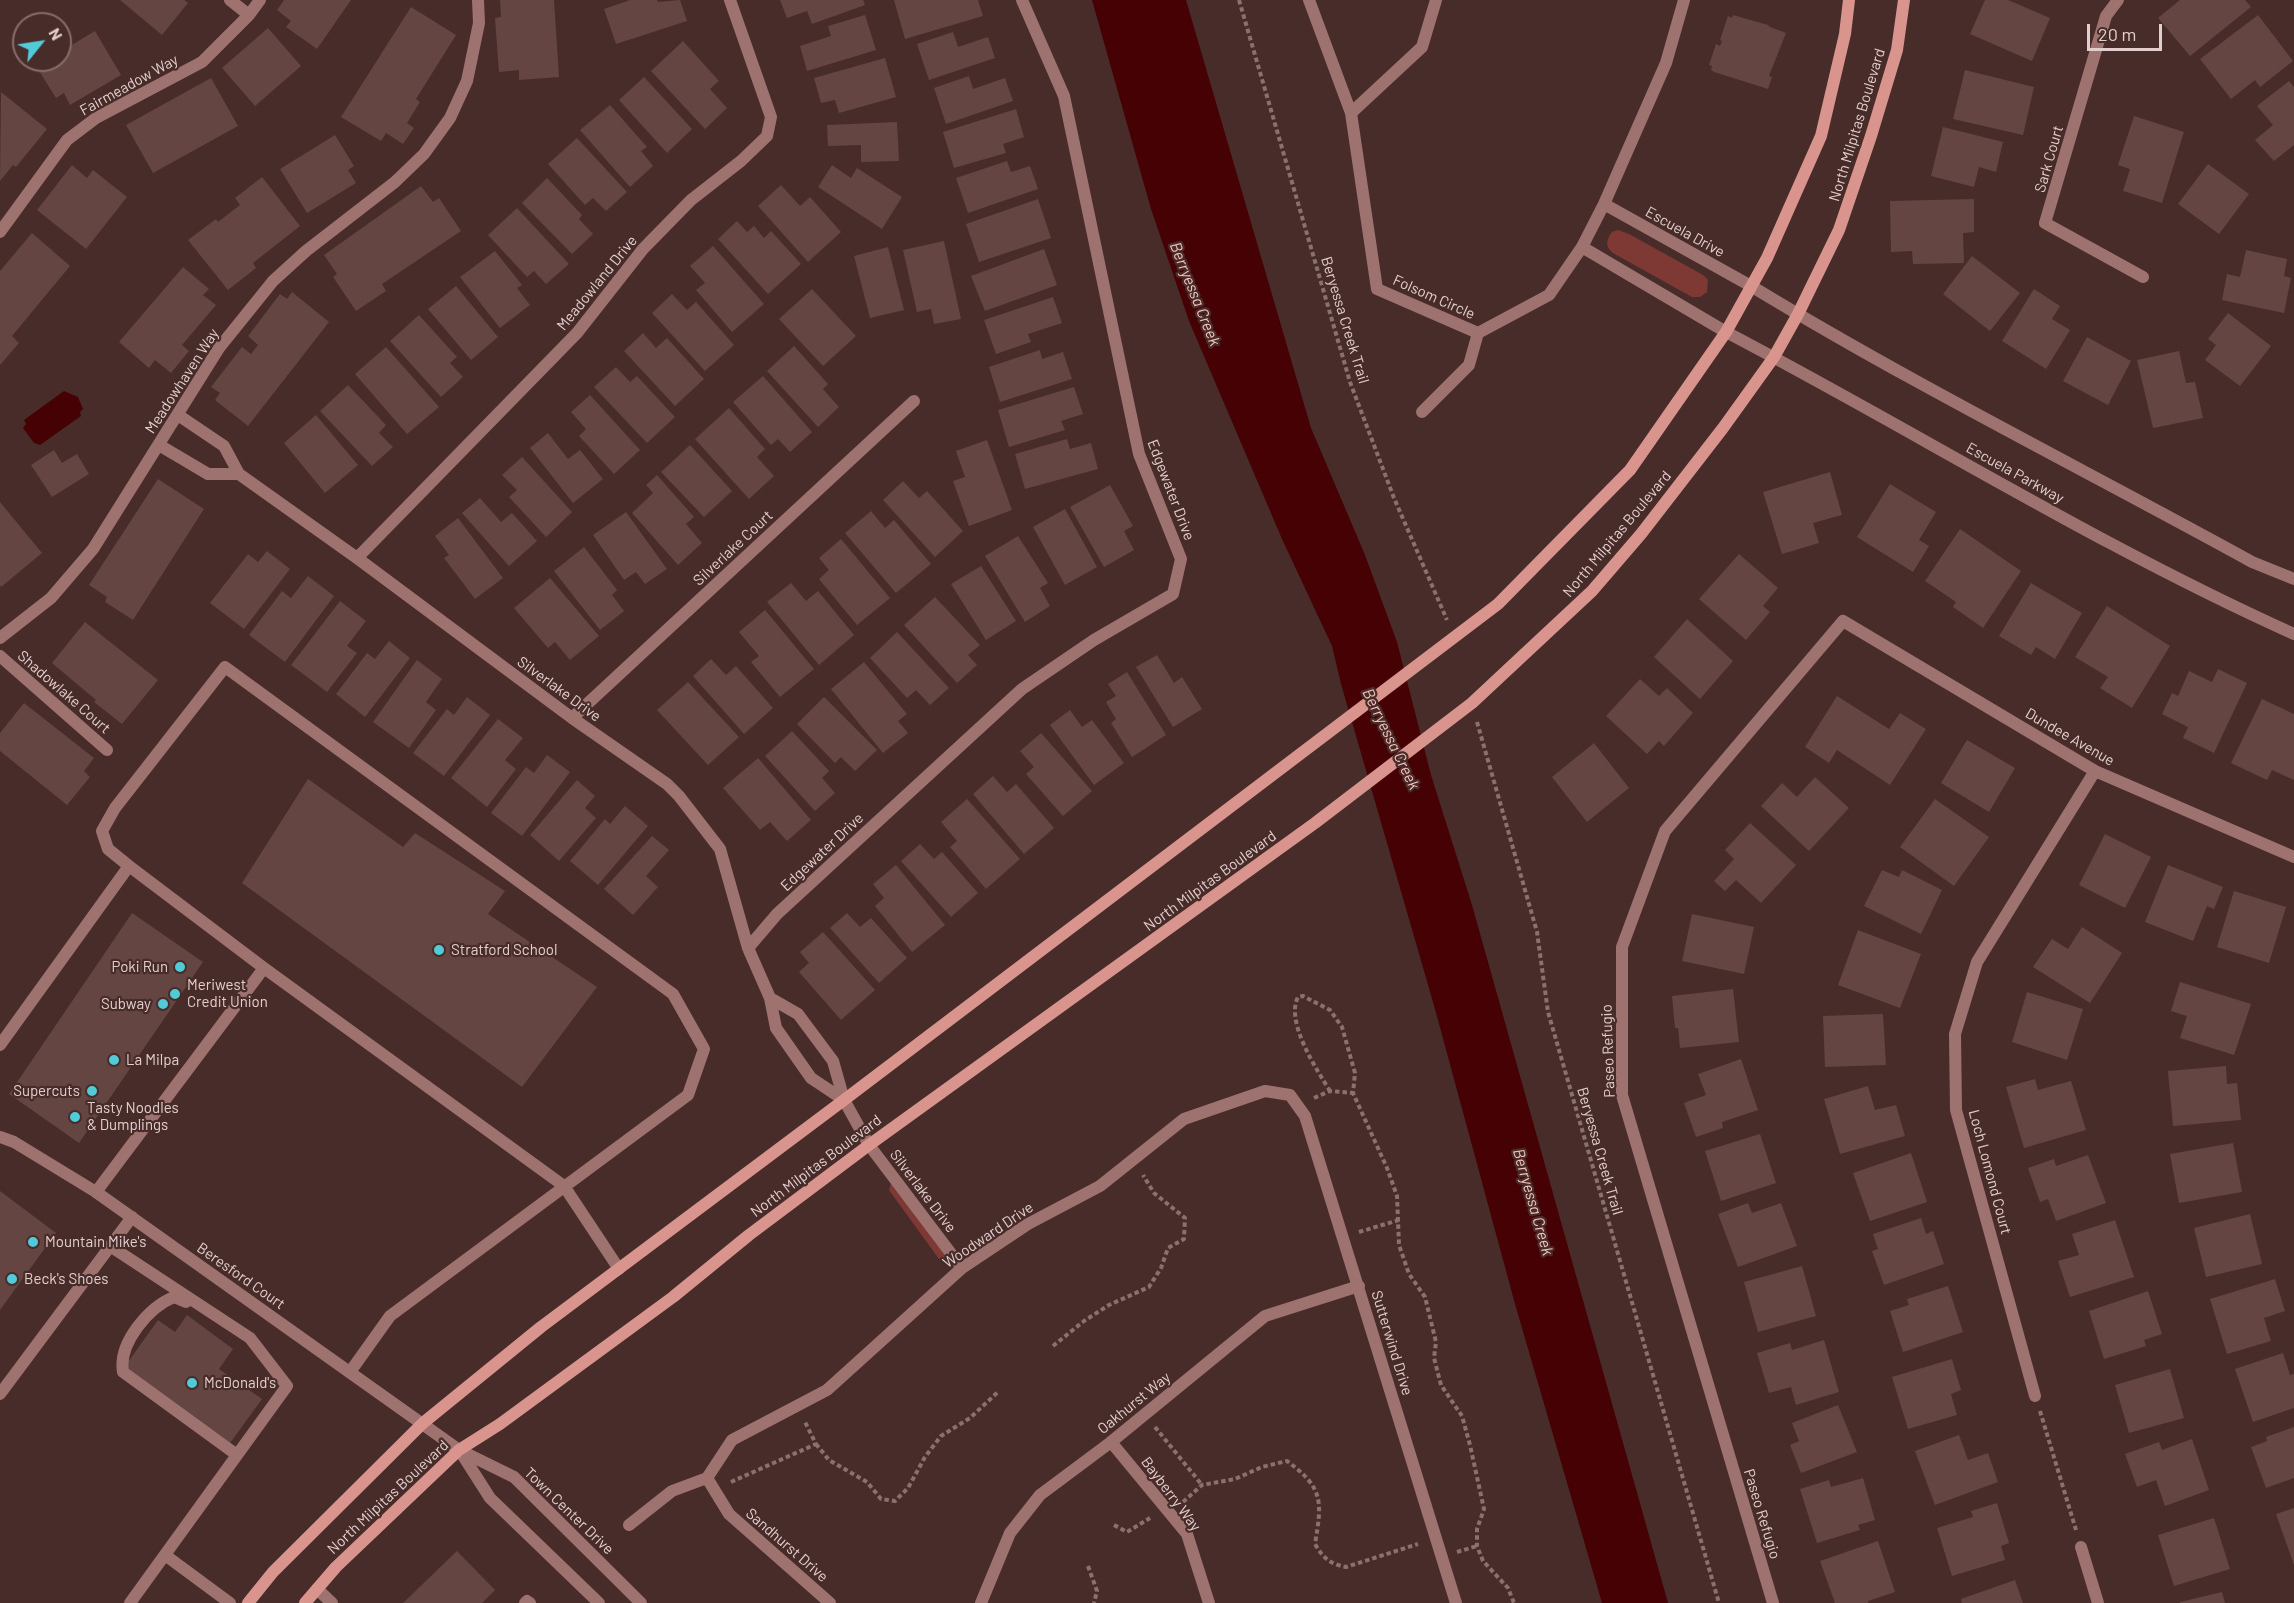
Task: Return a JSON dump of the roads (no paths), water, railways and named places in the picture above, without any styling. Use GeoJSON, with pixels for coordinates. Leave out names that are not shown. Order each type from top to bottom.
{"type":"FeatureCollection","features":[{"type":"Feature","properties":{"kind":"main road","name":"North Milpitas Boulevard"},"geometry":{"type":"LineString","coordinates":[[248,1603],[273,1572],[423,1423],[541,1327],[1498,604],[1630,470],[1726,332],[1767,258],[1821,135],[1845,34],[1850,0]]}},
{"type":"Feature","properties":{"kind":"main road","name":"North Milpitas Boulevard"},"geometry":{"type":"LineString","coordinates":[[305,1603],[336,1567],[459,1450],[500,1424],[673,1297],[749,1235],[869,1145],[1315,823],[1472,703],[1593,591],[1648,526],[1723,428],[1774,357],[1798,314],[1839,230],[1871,136],[1897,50],[1904,0]]}},
{"type":"Feature","properties":{"kind":"street"},"geometry":{"type":"LineString","coordinates":[[231,0],[249,15]]}},
{"type":"Feature","properties":{"kind":"street","name":"Fairmeadow Way"},"geometry":{"type":"LineString","coordinates":[[0,232],[67,140],[96,118],[202,62],[249,15],[260,0]]}},
{"type":"Feature","properties":{"kind":"street","name":"Meadowhaven Way"},"geometry":{"type":"LineString","coordinates":[[2,632],[51,598],[93,549],[219,348],[273,281],[306,251],[395,182],[424,154],[450,118],[467,81],[479,23],[478,0]]}},
{"type":"Feature","properties":{"kind":"street","name":"Meadowland Drive"},"geometry":{"type":"LineString","coordinates":[[357,558],[577,333],[643,249],[683,208],[741,161],[767,136],[771,117],[730,0]]}},
{"type":"Feature","properties":{"kind":"street","name":"Edgewater Drive"},"geometry":{"type":"LineString","coordinates":[[748,948],[777,914],[1022,689],[1094,640],[1173,594],[1181,559],[1139,454],[1064,96],[1023,0]]}},
{"type":"Feature","properties":{"kind":"street","name":"Folsom Circle"},"geometry":{"type":"LineString","coordinates":[[1309,0],[1351,113],[1377,288],[1478,333],[1550,296],[1582,248],[1604,204],[1666,63],[1684,0]]}},
{"type":"Feature","properties":{"kind":"street"},"geometry":{"type":"LineString","coordinates":[[1351,113],[1422,47],[1436,0]]}},
{"type":"Feature","properties":{"kind":"street","name":"Sark Court"},"geometry":{"type":"LineString","coordinates":[[2118,0],[2106,16],[2045,223],[2143,277]]}},
{"type":"Feature","properties":{"kind":"street","name":"Escuela Drive"},"geometry":{"type":"LineString","coordinates":[[1604,204],[1751,286]]}},
{"type":"Feature","properties":{"kind":"street"},"geometry":{"type":"LineString","coordinates":[[1582,248],[1726,332]]}},
{"type":"Feature","properties":{"kind":"street"},"geometry":{"type":"LineString","coordinates":[[1751,286],[1986,420],[2252,562],[2294,579]]}},
{"type":"Feature","properties":{"kind":"street","name":"Escuela Parkway"},"geometry":{"type":"LineString","coordinates":[[1726,332],[2144,560],[2232,606],[2294,633]]}},
{"type":"Feature","properties":{"kind":"street"},"geometry":{"type":"LineString","coordinates":[[1422,412],[1469,365],[1478,333]]}},
{"type":"Feature","properties":{"kind":"street","name":"Silverlake Court"},"geometry":{"type":"LineString","coordinates":[[572,718],[914,401]]}},
{"type":"Feature","properties":{"kind":"street","name":"Silverlake Drive"},"geometry":{"type":"LineString","coordinates":[[178,415],[224,446],[239,474],[357,558],[572,718],[667,784],[679,796],[720,849],[748,948],[770,998],[776,1028],[811,1078],[844,1100]]}},
{"type":"Feature","properties":{"kind":"street"},"geometry":{"type":"LineString","coordinates":[[159,445],[208,474],[239,474]]}},
{"type":"Feature","properties":{"kind":"street","name":"Dundee Avenue"},"geometry":{"type":"LineString","coordinates":[[1843,621],[2095,771],[2294,857]]}},
{"type":"Feature","properties":{"kind":"street","name":"Paseo Refugio"},"geometry":{"type":"LineString","coordinates":[[1773,1603],[1622,1095],[1622,947],[1665,831],[1843,621]]}},
{"type":"Feature","properties":{"kind":"street","name":"Shadowlake Court"},"geometry":{"type":"LineString","coordinates":[[0,656],[107,750]]}},
{"type":"Feature","properties":{"kind":"street"},"geometry":{"type":"LineString","coordinates":[[350,1371],[390,1316],[564,1186],[688,1095],[704,1049],[673,994],[225,667],[136,779],[102,831],[108,849],[264,968],[564,1186],[619,1269]]}},
{"type":"Feature","properties":{"kind":"street","name":"Loch Lomond Court"},"geometry":{"type":"LineString","coordinates":[[2036,1396],[1956,1110],[1955,1034],[1977,962],[2095,771]]}},
{"type":"Feature","properties":{"kind":"street"},"geometry":{"type":"LineString","coordinates":[[0,1045],[129,866]]}},
{"type":"Feature","properties":{"kind":"street"},"geometry":{"type":"LineString","coordinates":[[96,1192],[264,968]]}},
{"type":"Feature","properties":{"kind":"street","name":"Silverlake Drive"},"geometry":{"type":"LineString","coordinates":[[770,998],[798,1014],[833,1061],[844,1100],[869,1145],[962,1268]]}},
{"type":"Feature","properties":{"kind":"street","name":"Woodward Drive"},"geometry":{"type":"LineString","coordinates":[[707,1478],[732,1440],[827,1390],[962,1268],[1028,1224],[1100,1186],[1184,1119],[1265,1091],[1294,1100]]}},
{"type":"Feature","properties":{"kind":"street","name":"Sutterwind Drive"},"geometry":{"type":"LineString","coordinates":[[1294,1100],[1305,1116],[1456,1603]]}},
{"type":"Feature","properties":{"kind":"street","name":"Beresford Court"},"geometry":{"type":"LineString","coordinates":[[0,1137],[14,1142],[96,1192],[459,1450]]}},
{"type":"Feature","properties":{"kind":"street"},"geometry":{"type":"LineString","coordinates":[[0,1394],[132,1217]]}},
{"type":"Feature","properties":{"kind":"street"},"geometry":{"type":"LineString","coordinates":[[110,1246],[250,1338],[287,1386],[130,1603]]}},
{"type":"Feature","properties":{"kind":"street","name":"Oakhurst Way"},"geometry":{"type":"LineString","coordinates":[[981,1603],[1010,1533],[1040,1495],[1111,1442],[1265,1317],[1359,1286]]}},
{"type":"Feature","properties":{"kind":"street"},"geometry":{"type":"LineString","coordinates":[[211,1313],[174,1297],[161,1302],[124,1349],[122,1368],[123,1372],[237,1455]]}},
{"type":"Feature","properties":{"kind":"street","name":"Bayberry Way"},"geometry":{"type":"LineString","coordinates":[[1111,1442],[1186,1534],[1209,1603]]}},
{"type":"Feature","properties":{"kind":"street"},"geometry":{"type":"LineString","coordinates":[[459,1450],[490,1498],[599,1603]]}},
{"type":"Feature","properties":{"kind":"street","name":"Town Center Drive"},"geometry":{"type":"LineString","coordinates":[[459,1450],[514,1477],[641,1603]]}},
{"type":"Feature","properties":{"kind":"street"},"geometry":{"type":"LineString","coordinates":[[629,1525],[672,1491],[707,1478]]}},
{"type":"Feature","properties":{"kind":"street","name":"Sandhurst Drive"},"geometry":{"type":"LineString","coordinates":[[707,1478],[729,1514],[830,1603]]}},
{"type":"Feature","properties":{"kind":"street"},"geometry":{"type":"LineString","coordinates":[[2081,1547],[2098,1603]]}},
{"type":"Feature","properties":{"kind":"street"},"geometry":{"type":"LineString","coordinates":[[165,1555],[230,1603]]}},
{"type":"Feature","properties":{"kind":"street"},"geometry":{"type":"LineString","coordinates":[[317,1588],[332,1603]]}},
{"type":"Feature","properties":{"kind":"water","name":"Berryessa Creek"},"geometry":{"type":"Polygon","coordinates":[[[1092,0],[1186,0],[1311,428],[1365,555],[1397,642],[1431,775],[1472,905],[1668,1603],[1602,1603],[1515,1304],[1435,1009],[1332,646],[1282,539],[1189,321],[1151,209],[1092,0]]]}},
{"type":"Feature","properties":{"kind":"water"},"geometry":{"type":"Polygon","coordinates":[[[64,391],[78,397],[83,409],[80,412],[81,416],[40,445],[34,443],[23,428],[26,424],[24,420],[64,391]]]}},
{"type":"Feature","properties":{"kind":"place","name":"Stratford School"},"geometry":{"type":"Point","coordinates":[439,950]}},
{"type":"Feature","properties":{"kind":"place","name":"Poki Run"},"geometry":{"type":"Point","coordinates":[180,967]}},
{"type":"Feature","properties":{"kind":"place","name":"Meriwest Credit Union"},"geometry":{"type":"Point","coordinates":[175,994]}},
{"type":"Feature","properties":{"kind":"place","name":"Subway"},"geometry":{"type":"Point","coordinates":[163,1004]}},
{"type":"Feature","properties":{"kind":"place","name":"La Milpa"},"geometry":{"type":"Point","coordinates":[114,1060]}},
{"type":"Feature","properties":{"kind":"place","name":"Supercuts"},"geometry":{"type":"Point","coordinates":[92,1091]}},
{"type":"Feature","properties":{"kind":"place","name":"Tasty Noodles & Dumplings"},"geometry":{"type":"Point","coordinates":[75,1117]}},
{"type":"Feature","properties":{"kind":"place","name":"Mountain Mike's"},"geometry":{"type":"Point","coordinates":[33,1242]}},
{"type":"Feature","properties":{"kind":"place","name":"Beck's Shoes"},"geometry":{"type":"Point","coordinates":[12,1279]}},
{"type":"Feature","properties":{"kind":"place","name":"McDonald's"},"geometry":{"type":"Point","coordinates":[192,1383]}}]}
